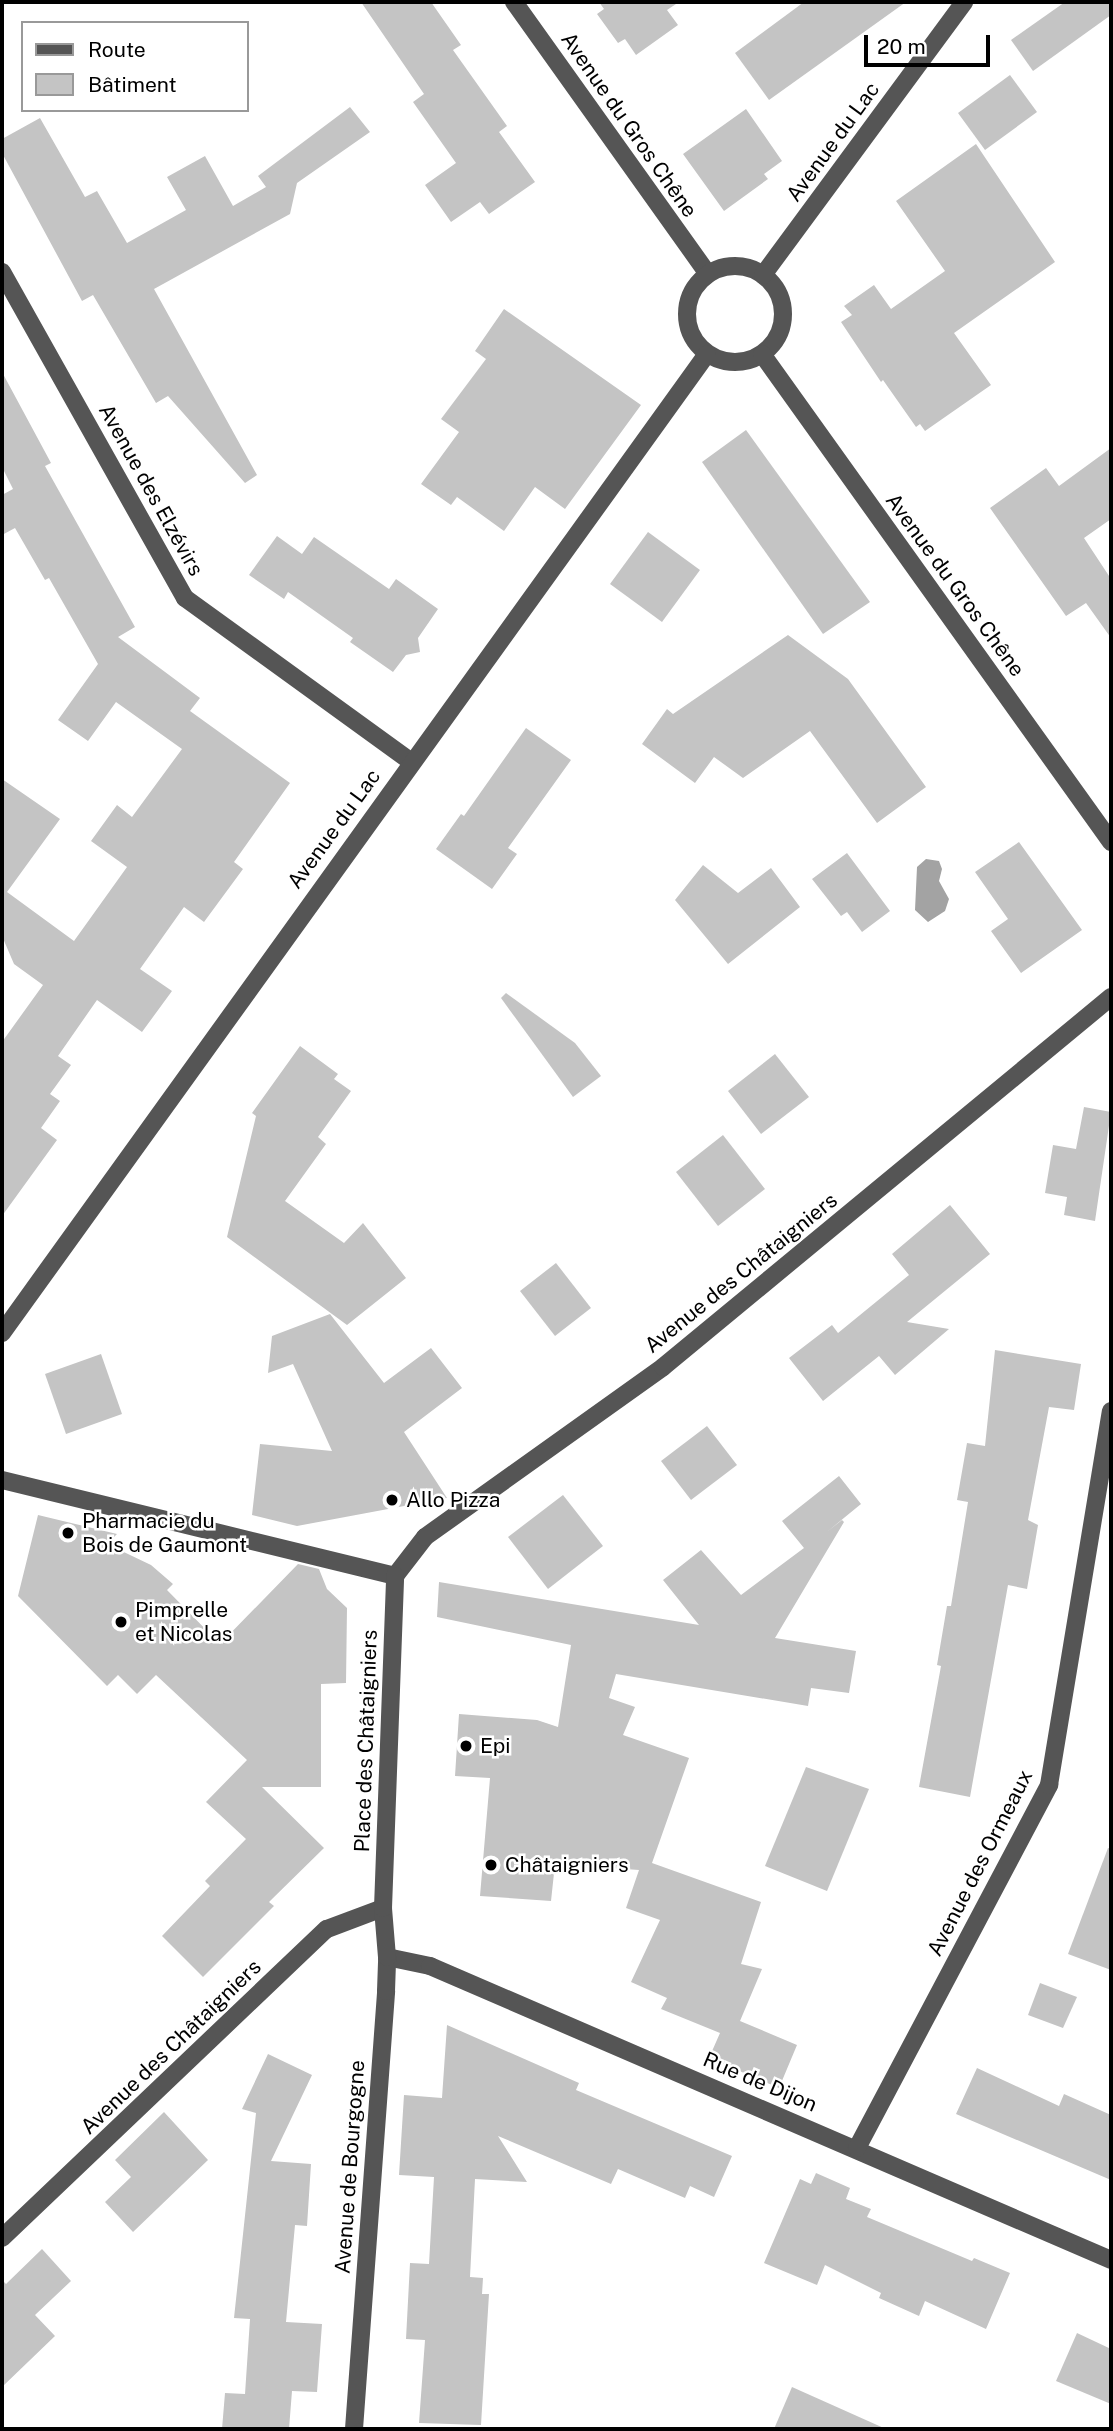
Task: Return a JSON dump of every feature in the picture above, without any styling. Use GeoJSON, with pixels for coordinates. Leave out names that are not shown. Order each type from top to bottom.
{"type":"FeatureCollection","features":[{"type":"Feature","properties":{"kind":"street","name":"Avenue du Gros Chêne"},"geometry":{"type":"LineString","coordinates":[[514,2],[708,274]]}},
{"type":"Feature","properties":{"kind":"street","name":"Avenue du Lac"},"geometry":{"type":"LineString","coordinates":[[763,275],[964,2]]}},
{"type":"Feature","properties":{"kind":"street"},"geometry":{"type":"LineString","coordinates":[[736,266],[750,268],[763,275],[774,285],[783,314],[777,337],[762,354],[735,362],[707,354],[689,329],[687,313],[693,291],[708,274],[736,266]]}},
{"type":"Feature","properties":{"kind":"street","name":"Avenue des Elzévirs"},"geometry":{"type":"LineString","coordinates":[[2,272],[185,598],[411,761]]}},
{"type":"Feature","properties":{"kind":"street","name":"Avenue du Lac"},"geometry":{"type":"LineString","coordinates":[[2,1333],[411,761],[707,354]]}},
{"type":"Feature","properties":{"kind":"street","name":"Avenue du Gros Chêne"},"geometry":{"type":"LineString","coordinates":[[762,354],[1111,842]]}},
{"type":"Feature","properties":{"kind":"street","name":"Avenue des Châtaigniers"},"geometry":{"type":"LineString","coordinates":[[395,1576],[425,1536],[663,1367],[1111,997]]}},
{"type":"Feature","properties":{"kind":"street","name":"Avenue des Ormeaux"},"geometry":{"type":"LineString","coordinates":[[857,2148],[1049,1785],[1111,1411]]}},
{"type":"Feature","properties":{"kind":"street"},"geometry":{"type":"LineString","coordinates":[[2,1480],[395,1576]]}},
{"type":"Feature","properties":{"kind":"street","name":"Place des Châtaigniers"},"geometry":{"type":"LineString","coordinates":[[383,1908],[395,1576]]}},
{"type":"Feature","properties":{"kind":"street","name":"Avenue des Châtaigniers"},"geometry":{"type":"LineString","coordinates":[[2,2238],[327,1929],[383,1908]]}},
{"type":"Feature","properties":{"kind":"street","name":"Avenue de Bourgogne"},"geometry":{"type":"LineString","coordinates":[[354,2429],[387,1957],[383,1908]]}},
{"type":"Feature","properties":{"kind":"street","name":"Rue de Dijon"},"geometry":{"type":"LineString","coordinates":[[387,1957],[430,1966],[857,2148],[1111,2260]]}},
{"type":"Feature","properties":{"kind":"shaded area"},"geometry":{"type":"Polygon","coordinates":[[[926,859],[939,861],[942,869],[939,881],[949,899],[945,911],[928,922],[915,910],[917,867],[926,859]]]}},
{"type":"Feature","properties":{"kind":"building"},"geometry":{"type":"Polygon","coordinates":[[[361,2],[431,2],[461,45],[453,50],[507,126],[499,132],[535,182],[489,214],[480,202],[451,222],[425,185],[456,163],[413,102],[424,94],[361,2]]]}},
{"type":"Feature","properties":{"kind":"building"},"geometry":{"type":"Polygon","coordinates":[[[599,2],[679,2],[667,10],[678,25],[636,55],[625,39],[618,43],[597,14],[604,9],[599,2]]]}},
{"type":"Feature","properties":{"kind":"building"},"geometry":{"type":"Polygon","coordinates":[[[804,2],[906,2],[769,100],[735,53],[804,2]]]}},
{"type":"Feature","properties":{"kind":"building"},"geometry":{"type":"Polygon","coordinates":[[[1065,2],[1111,2],[1111,15],[1033,71],[1011,40],[1065,2]]]}},
{"type":"Feature","properties":{"kind":"building"},"geometry":{"type":"Polygon","coordinates":[[[1010,75],[1037,112],[985,150],[958,113],[1010,75]]]}},
{"type":"Feature","properties":{"kind":"building"},"geometry":{"type":"Polygon","coordinates":[[[350,107],[370,132],[297,183],[290,214],[154,289],[257,475],[245,483],[168,396],[156,403],[93,295],[82,301],[2,153],[2,139],[40,118],[85,197],[97,191],[127,243],[186,210],[167,177],[205,156],[233,206],[266,187],[258,176],[350,107]]]}},
{"type":"Feature","properties":{"kind":"building"},"geometry":{"type":"Polygon","coordinates":[[[746,109],[782,161],[764,174],[768,179],[724,211],[683,154],[746,109]]]}},
{"type":"Feature","properties":{"kind":"building"},"geometry":{"type":"Polygon","coordinates":[[[976,144],[1055,262],[954,333],[991,385],[925,431],[920,424],[916,427],[883,380],[881,382],[841,322],[852,315],[844,306],[874,285],[891,309],[945,271],[896,201],[976,144]]]}},
{"type":"Feature","properties":{"kind":"building"},"geometry":{"type":"Polygon","coordinates":[[[504,309],[641,405],[565,509],[535,487],[504,531],[457,497],[451,505],[421,484],[459,432],[441,419],[486,359],[475,351],[504,309]]]}},
{"type":"Feature","properties":{"kind":"building"},"geometry":{"type":"Polygon","coordinates":[[[2,372],[51,463],[45,466],[135,627],[118,637],[200,698],[190,711],[290,783],[234,862],[243,869],[204,922],[184,907],[140,969],[172,991],[142,1032],[97,1000],[58,1056],[71,1065],[50,1094],[60,1101],[41,1128],[57,1140],[2,1216],[2,1042],[43,985],[14,964],[2,936],[2,779],[60,819],[7,892],[74,941],[127,867],[91,841],[117,805],[132,817],[182,749],[116,702],[88,741],[58,720],[98,664],[49,578],[45,580],[15,528],[2,535],[2,495],[13,489],[2,467],[2,372]]]}},
{"type":"Feature","properties":{"kind":"building"},"geometry":{"type":"Polygon","coordinates":[[[746,430],[870,602],[823,634],[702,462],[746,430]]]}},
{"type":"Feature","properties":{"kind":"building"},"geometry":{"type":"Polygon","coordinates":[[[1111,448],[1111,519],[1084,538],[1111,579],[1111,638],[1086,603],[1066,616],[990,508],[1046,468],[1059,486],[1111,448]]]}},
{"type":"Feature","properties":{"kind":"building"},"geometry":{"type":"Polygon","coordinates":[[[648,532],[700,570],[662,622],[610,584],[648,532]]]}},
{"type":"Feature","properties":{"kind":"building"},"geometry":{"type":"Polygon","coordinates":[[[277,536],[302,554],[314,537],[389,589],[396,579],[438,609],[418,638],[420,652],[406,655],[393,672],[350,642],[353,638],[288,592],[284,599],[249,575],[277,536]]]}},
{"type":"Feature","properties":{"kind":"building"},"geometry":{"type":"Polygon","coordinates":[[[788,635],[848,679],[926,787],[877,823],[810,731],[743,778],[714,757],[695,783],[642,744],[667,709],[673,714],[788,635]]]}},
{"type":"Feature","properties":{"kind":"building"},"geometry":{"type":"Polygon","coordinates":[[[526,728],[571,760],[508,848],[517,854],[492,889],[436,849],[461,814],[464,816],[526,728]]]}},
{"type":"Feature","properties":{"kind":"building"},"geometry":{"type":"Polygon","coordinates":[[[1019,842],[1082,930],[1021,973],[991,931],[1008,919],[975,872],[1019,842]]]}},
{"type":"Feature","properties":{"kind":"building"},"geometry":{"type":"Polygon","coordinates":[[[847,853],[890,911],[862,932],[847,912],[841,916],[812,879],[847,853]]]}},
{"type":"Feature","properties":{"kind":"building"},"geometry":{"type":"Polygon","coordinates":[[[703,865],[738,893],[771,868],[800,907],[728,964],[675,900],[703,865]]]}},
{"type":"Feature","properties":{"kind":"building"},"geometry":{"type":"Polygon","coordinates":[[[506,993],[575,1043],[601,1076],[573,1097],[501,998],[506,993]]]}},
{"type":"Feature","properties":{"kind":"building"},"geometry":{"type":"Polygon","coordinates":[[[300,1046],[338,1074],[334,1079],[351,1091],[318,1137],[326,1144],[285,1201],[344,1243],[363,1223],[406,1278],[347,1325],[227,1237],[256,1116],[252,1113],[300,1046]]]}},
{"type":"Feature","properties":{"kind":"building"},"geometry":{"type":"Polygon","coordinates":[[[775,1054],[809,1097],[761,1134],[728,1091],[775,1054]]]}},
{"type":"Feature","properties":{"kind":"building"},"geometry":{"type":"Polygon","coordinates":[[[1084,1107],[1111,1112],[1095,1221],[1064,1215],[1067,1197],[1045,1193],[1053,1145],[1076,1149],[1084,1107]]]}},
{"type":"Feature","properties":{"kind":"building"},"geometry":{"type":"Polygon","coordinates":[[[723,1135],[765,1189],[718,1226],[676,1172],[723,1135]]]}},
{"type":"Feature","properties":{"kind":"building"},"geometry":{"type":"Polygon","coordinates":[[[950,1205],[990,1254],[907,1322],[949,1329],[895,1375],[879,1356],[823,1401],[789,1358],[832,1325],[838,1333],[909,1275],[892,1254],[950,1205]]]}},
{"type":"Feature","properties":{"kind":"building"},"geometry":{"type":"Polygon","coordinates":[[[556,1263],[591,1308],[555,1336],[520,1291],[556,1263]]]}},
{"type":"Feature","properties":{"kind":"building"},"geometry":{"type":"Polygon","coordinates":[[[330,1314],[384,1383],[431,1348],[462,1388],[404,1432],[447,1498],[297,1526],[252,1515],[260,1444],[332,1451],[293,1364],[268,1373],[272,1336],[330,1314]]]}},
{"type":"Feature","properties":{"kind":"building"},"geometry":{"type":"Polygon","coordinates":[[[995,1350],[1081,1364],[1074,1410],[1049,1407],[1028,1520],[1038,1525],[1027,1589],[1008,1585],[970,1797],[919,1787],[941,1666],[937,1665],[947,1606],[951,1606],[968,1502],[957,1500],[967,1443],[985,1446],[995,1350]]]}},
{"type":"Feature","properties":{"kind":"building"},"geometry":{"type":"Polygon","coordinates":[[[101,1354],[122,1414],[66,1434],[45,1374],[101,1354]]]}},
{"type":"Feature","properties":{"kind":"building"},"geometry":{"type":"Polygon","coordinates":[[[707,1426],[737,1465],[691,1500],[661,1461],[707,1426]]]}},
{"type":"Feature","properties":{"kind":"building"},"geometry":{"type":"Polygon","coordinates":[[[839,1476],[861,1504],[828,1531],[842,1520],[844,1522],[775,1638],[856,1651],[849,1693],[811,1688],[808,1706],[616,1674],[609,1698],[635,1707],[623,1735],[689,1758],[652,1863],[761,1902],[741,1964],[762,1969],[740,2021],[797,2045],[779,2088],[709,2058],[720,2033],[661,2009],[667,1998],[631,1982],[660,1920],[626,1908],[639,1870],[555,1864],[551,1901],[480,1896],[490,1778],[455,1776],[459,1714],[537,1720],[558,1727],[571,1645],[437,1617],[439,1582],[699,1625],[663,1580],[701,1550],[741,1595],[804,1548],[782,1521],[839,1476]]]}},
{"type":"Feature","properties":{"kind":"building"},"geometry":{"type":"Polygon","coordinates":[[[563,1495],[603,1546],[548,1589],[508,1537],[563,1495]]]}},
{"type":"Feature","properties":{"kind":"building"},"geometry":{"type":"Polygon","coordinates":[[[38,1515],[117,1534],[107,1544],[151,1565],[173,1584],[167,1590],[220,1644],[298,1564],[319,1569],[327,1589],[347,1608],[346,1683],[321,1684],[321,1787],[262,1787],[324,1848],[269,1902],[274,1906],[203,1977],[162,1936],[210,1886],[205,1881],[246,1839],[206,1802],[247,1760],[156,1675],[137,1694],[118,1675],[107,1686],[18,1596],[38,1515]]]}},
{"type":"Feature","properties":{"kind":"building"},"geometry":{"type":"Polygon","coordinates":[[[806,1767],[869,1789],[827,1891],[765,1866],[806,1767]]]}},
{"type":"Feature","properties":{"kind":"building"},"geometry":{"type":"Polygon","coordinates":[[[1108,1848],[1111,1849],[1111,1970],[1068,1954],[1108,1848]]]}},
{"type":"Feature","properties":{"kind":"building"},"geometry":{"type":"Polygon","coordinates":[[[1040,1983],[1077,1997],[1063,2028],[1028,2015],[1040,1983]]]}},
{"type":"Feature","properties":{"kind":"building"},"geometry":{"type":"Polygon","coordinates":[[[447,2025],[579,2083],[576,2090],[732,2156],[714,2197],[690,2186],[685,2198],[618,2169],[611,2184],[498,2136],[527,2182],[475,2179],[470,2277],[483,2278],[482,2294],[489,2294],[481,2425],[419,2423],[425,2340],[406,2339],[410,2263],[429,2264],[434,2177],[399,2175],[404,2095],[442,2098],[447,2025]]]}},
{"type":"Feature","properties":{"kind":"building"},"geometry":{"type":"Polygon","coordinates":[[[268,2054],[312,2075],[271,2161],[311,2164],[307,2226],[295,2225],[286,2322],[322,2324],[317,2392],[292,2391],[289,2429],[222,2429],[225,2393],[245,2394],[250,2319],[234,2318],[256,2113],[242,2109],[268,2054]]]}},
{"type":"Feature","properties":{"kind":"building"},"geometry":{"type":"Polygon","coordinates":[[[977,2068],[1059,2106],[1064,2094],[1111,2115],[1111,2180],[956,2114],[977,2068]]]}},
{"type":"Feature","properties":{"kind":"building"},"geometry":{"type":"Polygon","coordinates":[[[164,2112],[208,2160],[133,2232],[105,2202],[131,2177],[115,2160],[164,2112]]]}},
{"type":"Feature","properties":{"kind":"building"},"geometry":{"type":"Polygon","coordinates":[[[816,2173],[850,2188],[846,2199],[871,2209],[867,2217],[972,2261],[974,2258],[1010,2273],[986,2329],[925,2301],[919,2316],[879,2298],[881,2293],[825,2265],[817,2285],[764,2263],[800,2179],[811,2184],[816,2173]]]}},
{"type":"Feature","properties":{"kind":"building"},"geometry":{"type":"Polygon","coordinates":[[[42,2249],[71,2281],[35,2315],[55,2336],[2,2387],[2,2280],[6,2284],[42,2249]]]}},
{"type":"Feature","properties":{"kind":"building"},"geometry":{"type":"Polygon","coordinates":[[[1077,2333],[1111,2349],[1111,2404],[1056,2381],[1077,2333]]]}},
{"type":"Feature","properties":{"kind":"building"},"geometry":{"type":"Polygon","coordinates":[[[792,2387],[886,2429],[774,2429],[792,2387]]]}},
{"type":"Feature","properties":{"kind":"place","name":"Allo Pizza"},"geometry":{"type":"Point","coordinates":[392,1500]}},
{"type":"Feature","properties":{"kind":"place","name":"Pharmacie du Bois de Gaumont"},"geometry":{"type":"Point","coordinates":[68,1533]}},
{"type":"Feature","properties":{"kind":"place","name":"Pimprelle et Nicolas"},"geometry":{"type":"Point","coordinates":[121,1622]}},
{"type":"Feature","properties":{"kind":"place","name":"Epi"},"geometry":{"type":"Point","coordinates":[466,1746]}},
{"type":"Feature","properties":{"kind":"place","name":"Châtaigniers"},"geometry":{"type":"Point","coordinates":[491,1865]}}]}
